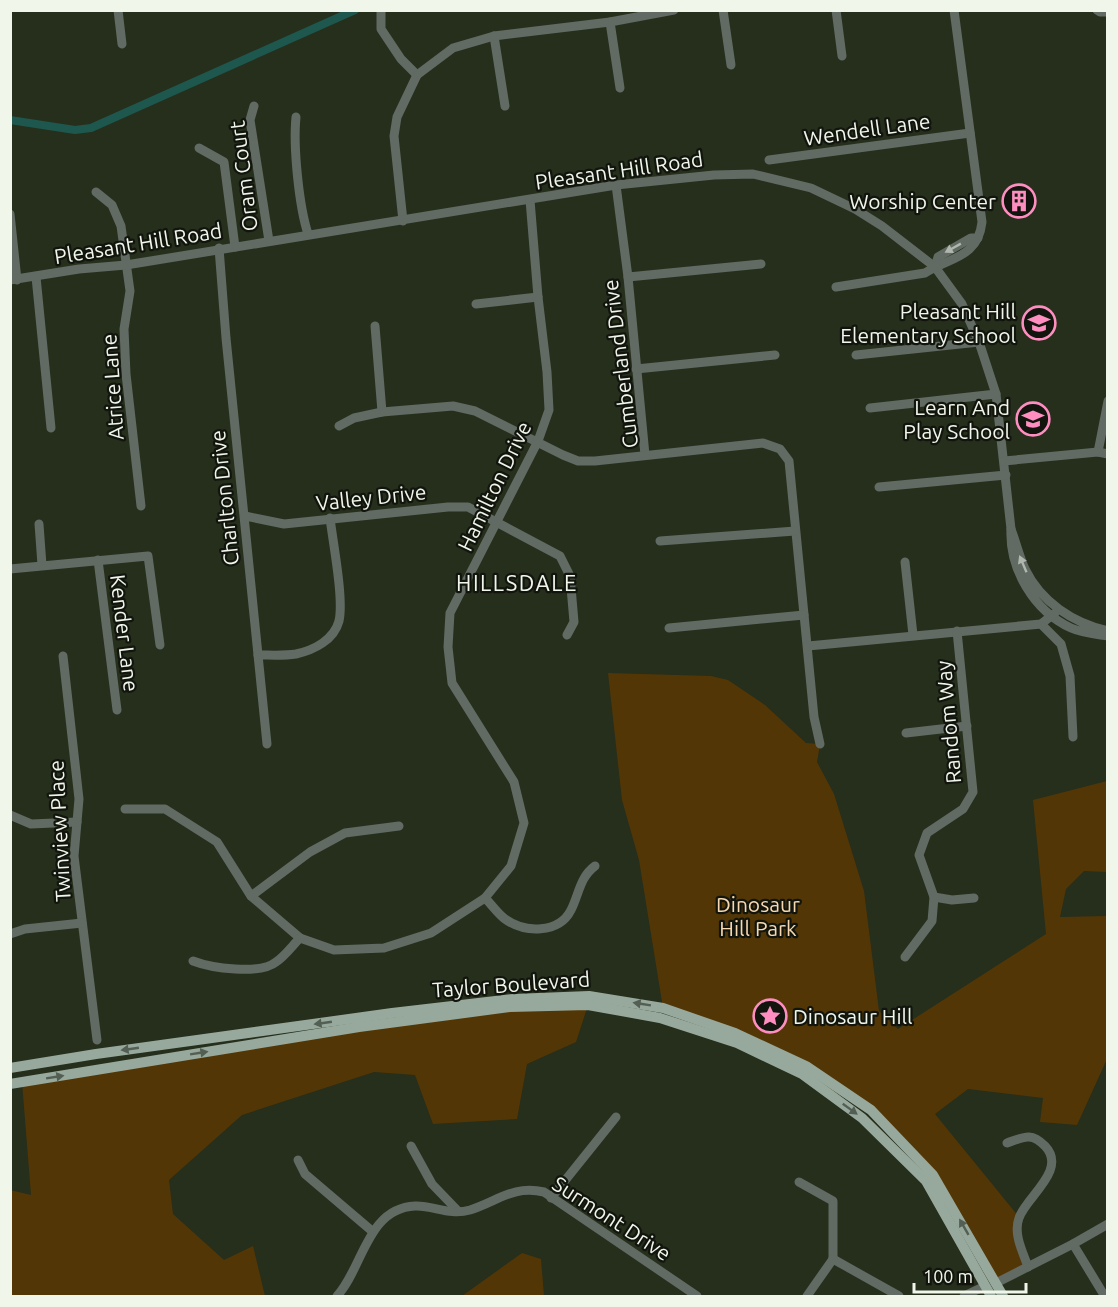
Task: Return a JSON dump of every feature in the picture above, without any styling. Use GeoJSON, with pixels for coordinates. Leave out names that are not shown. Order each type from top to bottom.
{"type":"FeatureCollection","features":[{"type":"Feature","properties":{"kind":"main road","name":"Taylor Boulevard"},"geometry":{"type":"LineString","coordinates":[[10,1068],[215,1037],[513,999],[589,996],[663,1008],[735,1033],[806,1066],[871,1110],[933,1175],[991,1285],[991,1296]]}},
{"type":"Feature","properties":{"kind":"main road","name":"Taylor Boulevard"},"geometry":{"type":"LineString","coordinates":[[10,1084],[359,1027],[510,1008],[588,1005],[660,1018],[737,1043],[802,1074],[862,1118],[926,1181],[991,1285],[1003,1296]]}},
{"type":"Feature","properties":{"kind":"street"},"geometry":{"type":"LineString","coordinates":[[118,10],[122,44]]}},
{"type":"Feature","properties":{"kind":"street"},"geometry":{"type":"LineString","coordinates":[[403,221],[394,136],[397,117],[417,75],[453,48],[494,36],[674,10]]}},
{"type":"Feature","properties":{"kind":"street"},"geometry":{"type":"LineString","coordinates":[[723,10],[731,65]]}},
{"type":"Feature","properties":{"kind":"street"},"geometry":{"type":"LineString","coordinates":[[836,10],[842,56]]}},
{"type":"Feature","properties":{"kind":"street"},"geometry":{"type":"LineString","coordinates":[[836,287],[925,273],[935,267],[938,257],[971,238],[978,238],[982,222],[954,10]]}},
{"type":"Feature","properties":{"kind":"street"},"geometry":{"type":"LineString","coordinates":[[1097,10],[1107,12]]}},
{"type":"Feature","properties":{"kind":"street"},"geometry":{"type":"LineString","coordinates":[[381,11],[381,29],[401,59],[417,75]]}},
{"type":"Feature","properties":{"kind":"street"},"geometry":{"type":"LineString","coordinates":[[610,21],[620,88]]}},
{"type":"Feature","properties":{"kind":"street"},"geometry":{"type":"LineString","coordinates":[[494,36],[505,106]]}},
{"type":"Feature","properties":{"kind":"street","name":"Oram Court"},"geometry":{"type":"LineString","coordinates":[[254,106],[250,120],[269,241]]}},
{"type":"Feature","properties":{"kind":"street"},"geometry":{"type":"LineString","coordinates":[[296,117],[295,132],[303,217],[308,234]]}},
{"type":"Feature","properties":{"kind":"street","name":"Wendell Lane"},"geometry":{"type":"LineString","coordinates":[[769,160],[970,133]]}},
{"type":"Feature","properties":{"kind":"street"},"geometry":{"type":"LineString","coordinates":[[199,148],[224,162],[235,247]]}},
{"type":"Feature","properties":{"kind":"street","name":"Pleasant Hill Road"},"geometry":{"type":"LineString","coordinates":[[14,280],[79,269],[126,265],[358,225],[403,221],[530,200],[544,195],[616,185],[714,175],[753,174],[811,188],[855,209],[882,226],[935,267],[962,304],[979,342],[996,394],[1012,552],[1020,575],[1031,594],[1072,628],[1107,636]]}},
{"type":"Feature","properties":{"kind":"street","name":"Cumberland Drive"},"geometry":{"type":"LineString","coordinates":[[616,185],[628,277],[645,455],[763,443],[780,449],[789,461],[814,717],[820,744]]}},
{"type":"Feature","properties":{"kind":"street","name":"Atrice Lane"},"geometry":{"type":"LineString","coordinates":[[96,192],[112,205],[121,226],[130,291],[124,329],[126,374],[141,506]]}},
{"type":"Feature","properties":{"kind":"street","name":"Hamilton Drive"},"geometry":{"type":"LineString","coordinates":[[125,809],[165,809],[217,842],[251,896],[300,938],[334,950],[384,948],[431,933],[485,898],[511,866],[524,823],[514,782],[452,683],[448,647],[450,613],[538,441],[549,410],[530,200]]}},
{"type":"Feature","properties":{"kind":"street"},"geometry":{"type":"LineString","coordinates":[[10,214],[14,280]]}},
{"type":"Feature","properties":{"kind":"street","name":"Charlton Drive"},"geometry":{"type":"LineString","coordinates":[[219,248],[267,744]]}},
{"type":"Feature","properties":{"kind":"street"},"geometry":{"type":"LineString","coordinates":[[628,277],[761,264]]}},
{"type":"Feature","properties":{"kind":"street"},"geometry":{"type":"LineString","coordinates":[[36,277],[51,428]]}},
{"type":"Feature","properties":{"kind":"street"},"geometry":{"type":"LineString","coordinates":[[476,304],[538,297]]}},
{"type":"Feature","properties":{"kind":"street"},"geometry":{"type":"LineString","coordinates":[[375,326],[382,412]]}},
{"type":"Feature","properties":{"kind":"street"},"geometry":{"type":"LineString","coordinates":[[856,355],[979,342]]}},
{"type":"Feature","properties":{"kind":"street"},"geometry":{"type":"LineString","coordinates":[[636,369],[775,355]]}},
{"type":"Feature","properties":{"kind":"street"},"geometry":{"type":"LineString","coordinates":[[870,408],[996,394]]}},
{"type":"Feature","properties":{"kind":"street"},"geometry":{"type":"LineString","coordinates":[[1004,461],[1103,454],[1107,401]]}},
{"type":"Feature","properties":{"kind":"street"},"geometry":{"type":"LineString","coordinates":[[339,426],[354,418],[382,412],[453,406],[475,411],[563,455],[578,460],[595,461],[645,455]]}},
{"type":"Feature","properties":{"kind":"street"},"geometry":{"type":"LineString","coordinates":[[879,487],[1006,475]]}},
{"type":"Feature","properties":{"kind":"street","name":"Valley Drive"},"geometry":{"type":"LineString","coordinates":[[245,516],[284,524],[448,507],[468,507],[560,556],[570,576],[574,622],[567,635]]}},
{"type":"Feature","properties":{"kind":"street"},"geometry":{"type":"LineString","coordinates":[[258,655],[296,654],[321,645],[331,636],[339,622],[339,601],[330,518]]}},
{"type":"Feature","properties":{"kind":"street"},"geometry":{"type":"LineString","coordinates":[[39,524],[42,565]]}},
{"type":"Feature","properties":{"kind":"street"},"geometry":{"type":"LineString","coordinates":[[660,541],[795,531]]}},
{"type":"Feature","properties":{"kind":"street"},"geometry":{"type":"LineString","coordinates":[[10,569],[148,556],[160,645]]}},
{"type":"Feature","properties":{"kind":"street","name":"Kender Lane"},"geometry":{"type":"LineString","coordinates":[[98,561],[117,710]]}},
{"type":"Feature","properties":{"kind":"street"},"geometry":{"type":"LineString","coordinates":[[905,562],[913,635]]}},
{"type":"Feature","properties":{"kind":"street"},"geometry":{"type":"LineString","coordinates":[[808,646],[1041,624],[1055,613]]}},
{"type":"Feature","properties":{"kind":"street","name":"Pleasant Hill Road"},"geometry":{"type":"LineString","coordinates":[[1055,613],[1107,632]]}},
{"type":"Feature","properties":{"kind":"street"},"geometry":{"type":"LineString","coordinates":[[669,628],[804,615]]}},
{"type":"Feature","properties":{"kind":"street"},"geometry":{"type":"LineString","coordinates":[[1041,624],[1061,644],[1070,676],[1073,737]]}},
{"type":"Feature","properties":{"kind":"street","name":"Random Way"},"geometry":{"type":"LineString","coordinates":[[905,957],[932,921],[934,897],[920,855],[927,833],[963,809],[972,792],[957,631]]}},
{"type":"Feature","properties":{"kind":"street","name":"Twinview Place"},"geometry":{"type":"LineString","coordinates":[[63,656],[79,799],[74,856],[97,1040]]}},
{"type":"Feature","properties":{"kind":"street"},"geometry":{"type":"LineString","coordinates":[[906,733],[967,726]]}},
{"type":"Feature","properties":{"kind":"street"},"geometry":{"type":"LineString","coordinates":[[10,815],[31,824],[77,822]]}},
{"type":"Feature","properties":{"kind":"street"},"geometry":{"type":"LineString","coordinates":[[251,896],[310,852],[345,833],[399,826]]}},
{"type":"Feature","properties":{"kind":"street"},"geometry":{"type":"LineString","coordinates":[[485,898],[505,919],[540,930],[558,924],[570,912],[585,873],[595,866]]}},
{"type":"Feature","properties":{"kind":"street"},"geometry":{"type":"LineString","coordinates":[[934,897],[952,900],[974,898]]}},
{"type":"Feature","properties":{"kind":"street"},"geometry":{"type":"LineString","coordinates":[[10,934],[25,929],[82,922]]}},
{"type":"Feature","properties":{"kind":"street"},"geometry":{"type":"LineString","coordinates":[[193,961],[207,966],[247,970],[274,964],[300,938]]}},
{"type":"Feature","properties":{"kind":"street"},"geometry":{"type":"LineString","coordinates":[[551,1198],[616,1117]]}},
{"type":"Feature","properties":{"kind":"street"},"geometry":{"type":"LineString","coordinates":[[1007,1143],[1028,1136],[1037,1138],[1049,1150],[1052,1159],[1046,1178],[1019,1217],[1017,1230],[1028,1267]]}},
{"type":"Feature","properties":{"kind":"street"},"geometry":{"type":"LineString","coordinates":[[411,1146],[432,1184],[459,1211]]}},
{"type":"Feature","properties":{"kind":"street"},"geometry":{"type":"LineString","coordinates":[[298,1160],[305,1174],[372,1231]]}},
{"type":"Feature","properties":{"kind":"street"},"geometry":{"type":"LineString","coordinates":[[799,1182],[833,1201],[833,1259],[807,1296]]}},
{"type":"Feature","properties":{"kind":"street","name":"Surmont Drive"},"geometry":{"type":"LineString","coordinates":[[338,1296],[351,1276],[372,1231],[398,1209],[416,1206],[442,1211],[466,1211],[517,1190],[529,1188],[544,1192],[698,1296]]}},
{"type":"Feature","properties":{"kind":"street"},"geometry":{"type":"LineString","coordinates":[[964,1296],[1028,1267],[1107,1224]]}},
{"type":"Feature","properties":{"kind":"street"},"geometry":{"type":"LineString","coordinates":[[1073,1244],[1104,1295]]}},
{"type":"Feature","properties":{"kind":"street"},"geometry":{"type":"LineString","coordinates":[[833,1259],[899,1296]]}},
{"type":"Feature","properties":{"kind":"green space","name":"Dinosaur Hill Park"},"geometry":{"type":"Polygon","coordinates":[[[608,673],[711,676],[728,680],[765,705],[806,743],[820,744],[817,762],[834,794],[864,891],[879,1011],[898,1029],[1046,934],[1033,800],[1107,781],[1107,872],[1084,871],[1066,889],[1060,917],[1107,916],[1107,1059],[1077,1125],[1040,1122],[1043,1098],[968,1089],[935,1114],[1019,1217],[1017,1230],[1028,1267],[996,1283],[933,1175],[871,1110],[663,1008],[639,860],[622,800],[608,673]]]}},
{"type":"Feature","properties":{"kind":"green space"},"geometry":{"type":"Polygon","coordinates":[[[588,1005],[576,1042],[527,1064],[517,1119],[433,1124],[415,1075],[374,1072],[242,1115],[169,1180],[173,1214],[224,1260],[253,1246],[265,1296],[11,1296],[10,1190],[31,1195],[22,1082],[510,1007],[588,1005]]]}},
{"type":"Feature","properties":{"kind":"green space"},"geometry":{"type":"Polygon","coordinates":[[[522,1253],[541,1259],[544,1296],[462,1296],[522,1253]]]}},
{"type":"Feature","properties":{"kind":"waterway"},"geometry":{"type":"LineString","coordinates":[[10,120],[75,130],[91,128],[355,10]]}},
{"type":"Feature","properties":{"kind":"place","name":"Worship Center"},"geometry":{"type":"Point","coordinates":[1019,201]}},
{"type":"Feature","properties":{"kind":"place","name":"Pleasant Hill Elementary School"},"geometry":{"type":"Point","coordinates":[1039,323]}},
{"type":"Feature","properties":{"kind":"place","name":"Learn And Play School"},"geometry":{"type":"Point","coordinates":[1033,419]}},
{"type":"Feature","properties":{"kind":"place","name":"Dinosaur Hill"},"geometry":{"type":"Point","coordinates":[770,1016]}},
{"type":"Feature","properties":{"kind":"district","name":"HILLSDALE"},"geometry":{"type":"Point","coordinates":[517,582]}}]}
